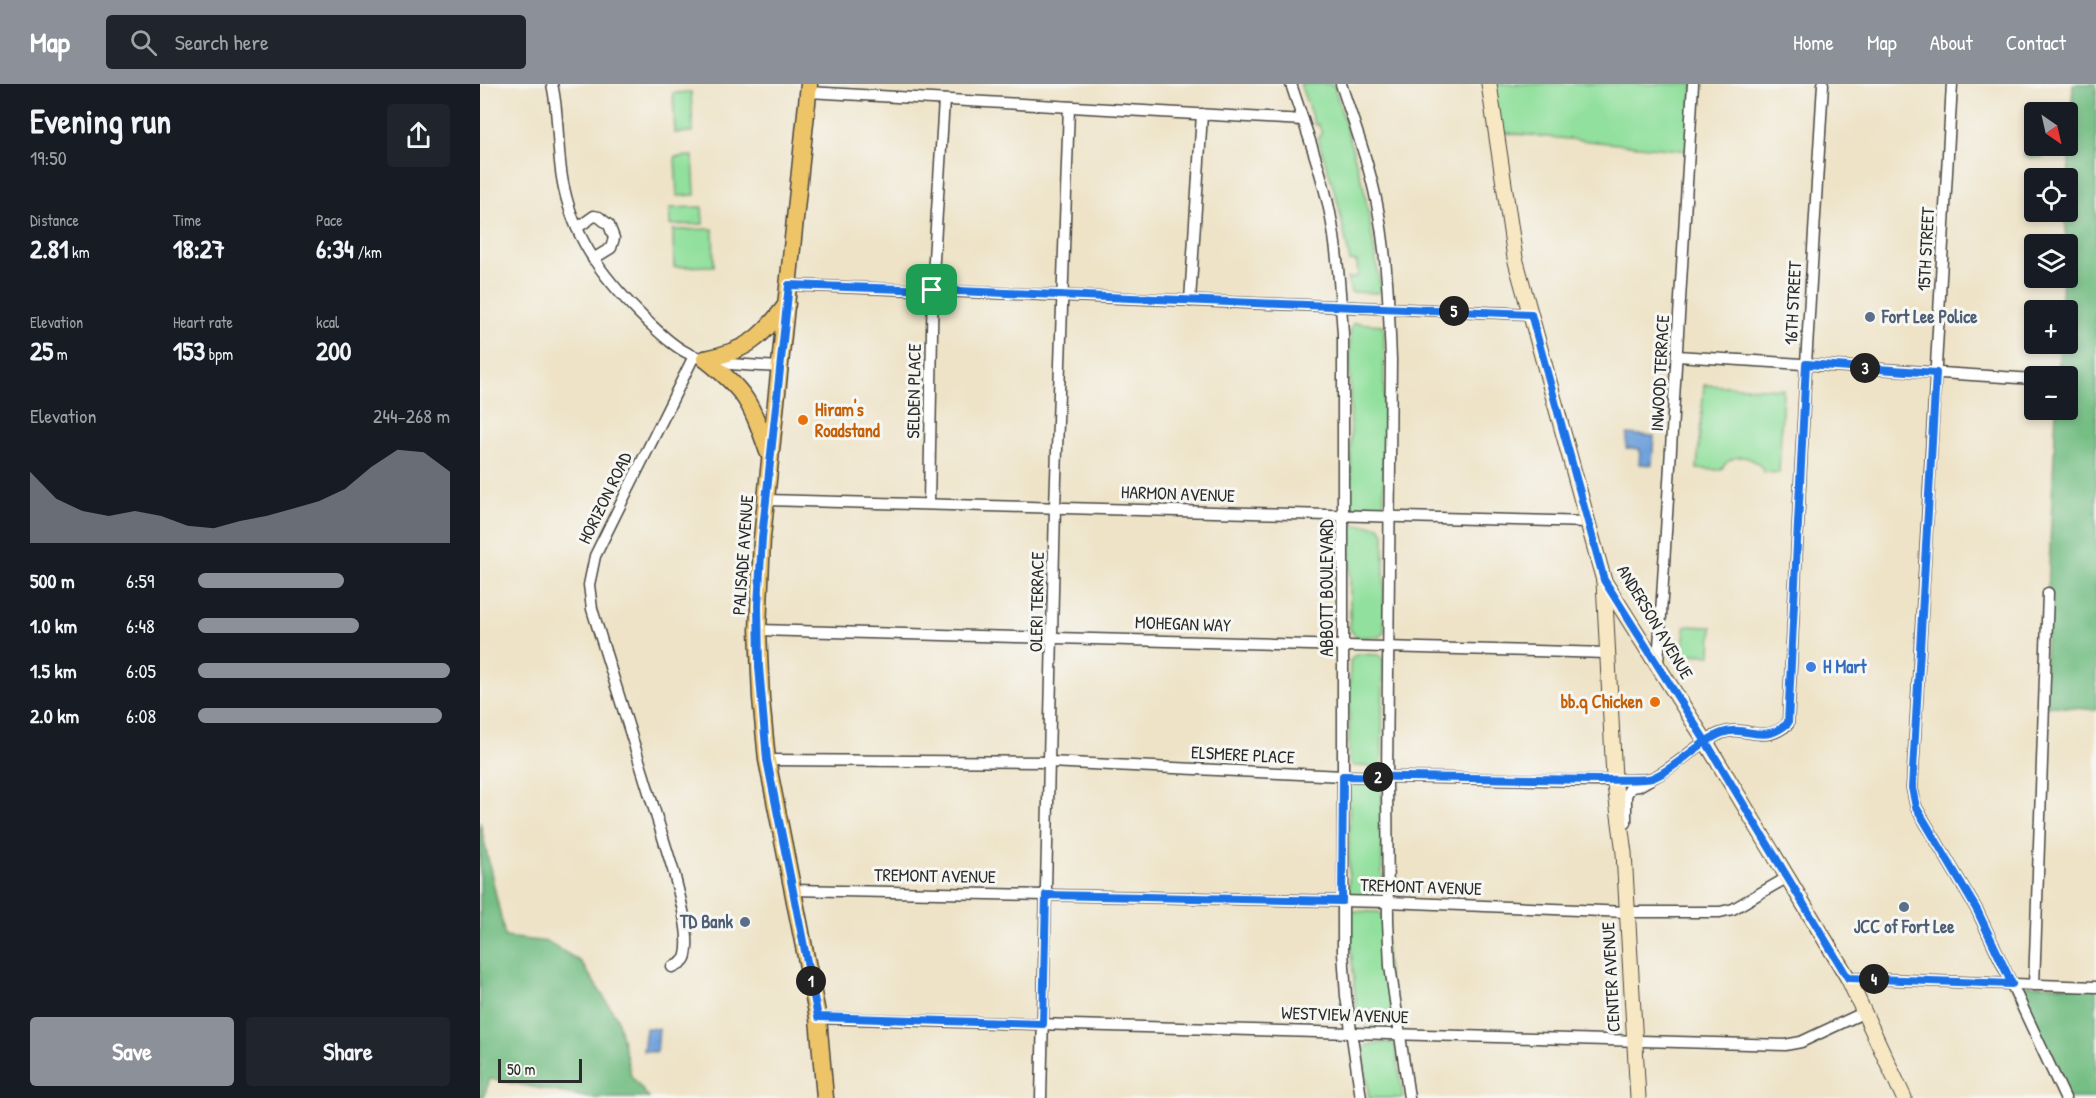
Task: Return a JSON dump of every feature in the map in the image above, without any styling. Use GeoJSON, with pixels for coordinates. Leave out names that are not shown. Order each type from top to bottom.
{"type":"FeatureCollection","features":[{"type":"Feature","properties":{"kind":"main road","name":"ANDERSON AVENUE"},"geometry":{"type":"LineString","coordinates":[[1489,84],[1515,258],[1604,580],[1706,742],[1848,978],[1904,1098]]}},
{"type":"Feature","properties":{"kind":"main road","name":"PALISADE AVENUE"},"geometry":{"type":"LineString","coordinates":[[809,88],[760,556],[758,630],[767,760],[818,1017],[825,1098]]}},
{"type":"Feature","properties":{"kind":"main road"},"geometry":{"type":"LineString","coordinates":[[699,357],[736,350],[756,339],[768,329],[787,303]]}},
{"type":"Feature","properties":{"kind":"main road"},"geometry":{"type":"LineString","coordinates":[[699,357],[728,377],[746,398],[755,414],[770,457]]}},
{"type":"Feature","properties":{"kind":"main road","name":"CENTER AVENUE"},"geometry":{"type":"LineString","coordinates":[[1604,580],[1614,778],[1623,853],[1638,1098]]}},
{"type":"Feature","properties":{"kind":"street"},"geometry":{"type":"LineString","coordinates":[[552,84],[564,189],[577,228],[593,259],[616,290],[676,346],[699,357],[728,364],[780,367]]}},
{"type":"Feature","properties":{"kind":"street","name":"ABBOTT BOULEVARD"},"geometry":{"type":"LineString","coordinates":[[1291,84],[1330,213],[1338,265],[1341,306],[1344,514],[1343,952],[1351,1032],[1361,1098]]}},
{"type":"Feature","properties":{"kind":"street"},"geometry":{"type":"LineString","coordinates":[[1341,84],[1368,166],[1377,205],[1389,309],[1391,360],[1388,902],[1390,966],[1409,1098]]}},
{"type":"Feature","properties":{"kind":"street","name":"INWOOD TERRACE"},"geometry":{"type":"LineString","coordinates":[[1658,664],[1693,84]]}},
{"type":"Feature","properties":{"kind":"street","name":"16TH STREET"},"geometry":{"type":"LineString","coordinates":[[1706,742],[1724,732],[1766,734],[1778,732],[1788,723],[1822,84]]}},
{"type":"Feature","properties":{"kind":"street","name":"15TH STREET"},"geometry":{"type":"LineString","coordinates":[[1952,84],[1912,788],[1916,807],[1977,910],[2065,1098]]}},
{"type":"Feature","properties":{"kind":"street"},"geometry":{"type":"LineString","coordinates":[[809,88],[944,100],[1303,120]]}},
{"type":"Feature","properties":{"kind":"street","name":"SELDEN PLACE"},"geometry":{"type":"LineString","coordinates":[[929,504],[932,290],[944,100]]}},
{"type":"Feature","properties":{"kind":"street","name":"OLERI TERRACE"},"geometry":{"type":"LineString","coordinates":[[1041,1098],[1055,507],[1069,107]]}},
{"type":"Feature","properties":{"kind":"street"},"geometry":{"type":"LineString","coordinates":[[1190,301],[1202,114]]}},
{"type":"Feature","properties":{"kind":"street"},"geometry":{"type":"LineString","coordinates":[[577,228],[594,216],[609,225],[614,238],[611,248],[593,259]]}},
{"type":"Feature","properties":{"kind":"street"},"geometry":{"type":"LineString","coordinates":[[789,285],[1531,314]]}},
{"type":"Feature","properties":{"kind":"street"},"geometry":{"type":"LineString","coordinates":[[1677,356],[2024,378]]}},
{"type":"Feature","properties":{"kind":"street","name":"HORIZON ROAD"},"geometry":{"type":"LineString","coordinates":[[672,967],[679,965],[686,955],[682,907],[674,873],[592,609],[589,575],[595,556],[699,357]]}},
{"type":"Feature","properties":{"kind":"street","name":"HARMON AVENUE"},"geometry":{"type":"LineString","coordinates":[[766,501],[1588,522]]}},
{"type":"Feature","properties":{"kind":"street"},"geometry":{"type":"LineString","coordinates":[[2034,985],[2048,593]]}},
{"type":"Feature","properties":{"kind":"street","name":"MOHEGAN WAY"},"geometry":{"type":"LineString","coordinates":[[758,630],[1607,653]]}},
{"type":"Feature","properties":{"kind":"street"},"geometry":{"type":"LineString","coordinates":[[1651,779],[1706,742]]}},
{"type":"Feature","properties":{"kind":"street","name":"ELSMERE PLACE"},"geometry":{"type":"LineString","coordinates":[[767,760],[1049,762],[1343,776],[1651,779]]}},
{"type":"Feature","properties":{"kind":"street","name":"CENTER AVENUE"},"geometry":{"type":"LineString","coordinates":[[1623,853],[1626,836],[1626,795],[1631,787],[1639,786],[1651,779]]}},
{"type":"Feature","properties":{"kind":"street","name":"TREMONT AVENUE"},"geometry":{"type":"LineString","coordinates":[[792,890],[1388,902],[1627,912],[1720,912],[1733,909],[1788,877]]}},
{"type":"Feature","properties":{"kind":"street"},"geometry":{"type":"LineString","coordinates":[[1848,978],[2096,987]]}},
{"type":"Feature","properties":{"kind":"street","name":"WESTVIEW AVENUE"},"geometry":{"type":"LineString","coordinates":[[818,1017],[1785,1045],[1801,1042],[1864,1012]]}},
{"type":"Feature","properties":{"kind":"green space"},"geometry":{"type":"Polygon","coordinates":[[[1300,84],[1334,86],[1364,189],[1381,289],[1378,293],[1351,292],[1347,278],[1354,278],[1358,275],[1357,262],[1350,261],[1338,203],[1318,138],[1322,133],[1318,124],[1315,125],[1300,84]]]}},
{"type":"Feature","properties":{"kind":"green space"},"geometry":{"type":"Polygon","coordinates":[[[1489,84],[1693,84],[1689,151],[1496,132],[1489,84]]]}},
{"type":"Feature","properties":{"kind":"green space"},"geometry":{"type":"Polygon","coordinates":[[[2073,84],[2096,84],[2096,710],[2043,705],[2056,420],[2078,420],[2078,366],[2059,366],[2059,354],[2078,354],[2078,300],[2062,300],[2062,288],[2078,288],[2078,234],[2066,234],[2066,222],[2078,222],[2078,168],[2069,168],[2069,156],[2078,156],[2078,102],[2072,102],[2073,84]]]}},
{"type":"Feature","properties":{"kind":"green space"},"geometry":{"type":"Polygon","coordinates":[[[691,92],[693,132],[675,133],[673,93],[691,92]]]}},
{"type":"Feature","properties":{"kind":"green space"},"geometry":{"type":"Polygon","coordinates":[[[693,156],[695,195],[677,196],[675,157],[693,156]]]}},
{"type":"Feature","properties":{"kind":"green space"},"geometry":{"type":"Polygon","coordinates":[[[2024,156],[2043,156],[2043,158],[2024,156]]]}},
{"type":"Feature","properties":{"kind":"green space"},"geometry":{"type":"Polygon","coordinates":[[[702,207],[703,224],[670,225],[670,208],[702,207]]]}},
{"type":"Feature","properties":{"kind":"green space"},"geometry":{"type":"Polygon","coordinates":[[[713,229],[714,266],[674,267],[673,230],[713,229]]]}},
{"type":"Feature","properties":{"kind":"green space"},"geometry":{"type":"Polygon","coordinates":[[[1354,323],[1383,325],[1384,327],[1384,506],[1381,508],[1363,509],[1351,505],[1350,339],[1351,327],[1354,323]]]}},
{"type":"Feature","properties":{"kind":"green space"},"geometry":{"type":"Polygon","coordinates":[[[1704,385],[1783,389],[1779,473],[1764,472],[1755,461],[1743,457],[1731,460],[1721,470],[1697,469],[1704,385]]]}},
{"type":"Feature","properties":{"kind":"green space"},"geometry":{"type":"Polygon","coordinates":[[[1355,525],[1379,526],[1384,533],[1384,632],[1379,637],[1356,637],[1350,629],[1350,530],[1355,525]]]}},
{"type":"Feature","properties":{"kind":"green space"},"geometry":{"type":"Polygon","coordinates":[[[1685,626],[1712,627],[1711,655],[1683,654],[1685,626]]]}},
{"type":"Feature","properties":{"kind":"green space"},"geometry":{"type":"Polygon","coordinates":[[[1379,655],[1383,659],[1382,762],[1378,767],[1354,766],[1349,761],[1350,661],[1354,656],[1379,655]]]}},
{"type":"Feature","properties":{"kind":"green space"},"geometry":{"type":"Polygon","coordinates":[[[1353,783],[1379,784],[1382,788],[1382,893],[1380,896],[1351,896],[1349,893],[1349,787],[1353,783]]]}},
{"type":"Feature","properties":{"kind":"green space"},"geometry":{"type":"Polygon","coordinates":[[[480,822],[505,937],[548,942],[581,962],[617,1018],[631,1076],[649,1098],[590,1098],[490,1079],[483,1098],[480,1098],[480,822]]]}},
{"type":"Feature","properties":{"kind":"green space"},"geometry":{"type":"Polygon","coordinates":[[[1350,911],[1379,912],[1382,915],[1392,1025],[1367,1024],[1357,1014],[1348,917],[1350,911]]]}},
{"type":"Feature","properties":{"kind":"green space"},"geometry":{"type":"Polygon","coordinates":[[[2012,984],[2096,987],[2096,1098],[2065,1098],[2012,984]]]}},
{"type":"Feature","properties":{"kind":"green space"},"geometry":{"type":"Polygon","coordinates":[[[1387,1042],[1395,1045],[1403,1098],[1369,1098],[1363,1051],[1367,1045],[1387,1042]]]}},
{"type":"Feature","properties":{"kind":"water"},"geometry":{"type":"Polygon","coordinates":[[[1627,434],[1654,436],[1652,465],[1639,464],[1640,449],[1626,448],[1627,434]]]}},
{"type":"Feature","properties":{"kind":"water"},"geometry":{"type":"Polygon","coordinates":[[[646,1028],[659,1029],[657,1052],[643,1051],[646,1028]]]}},
{"type":"Feature","properties":{"kind":"place","name":"Fort Lee Police"},"geometry":{"type":"Point","coordinates":[1870,317]}},
{"type":"Feature","properties":{"kind":"place","name":"Hiram's Roadstand"},"geometry":{"type":"Point","coordinates":[803,420]}},
{"type":"Feature","properties":{"kind":"place","name":"H Mart"},"geometry":{"type":"Point","coordinates":[1811,667]}},
{"type":"Feature","properties":{"kind":"place","name":"bb.q Chicken"},"geometry":{"type":"Point","coordinates":[1655,702]}},
{"type":"Feature","properties":{"kind":"place","name":"JCC of Fort Lee"},"geometry":{"type":"Point","coordinates":[1904,907]}},
{"type":"Feature","properties":{"kind":"place","name":"TD Bank"},"geometry":{"type":"Point","coordinates":[745,922]}},
{"type":"Feature","properties":{"kind":"route"},"geometry":{"type":"LineString","coordinates":[[932,290],[789,285],[762,538],[758,605],[759,667],[767,760],[818,1017],[1043,1024],[1046,895],[1342,901],[1343,776],[1651,779],[1706,742],[1724,732],[1766,734],[1778,732],[1788,723],[1806,364],[1936,373],[1912,788],[1916,807],[1977,910],[2012,984],[1848,978],[1706,742],[1604,580],[1531,314],[932,290]]}}]}
